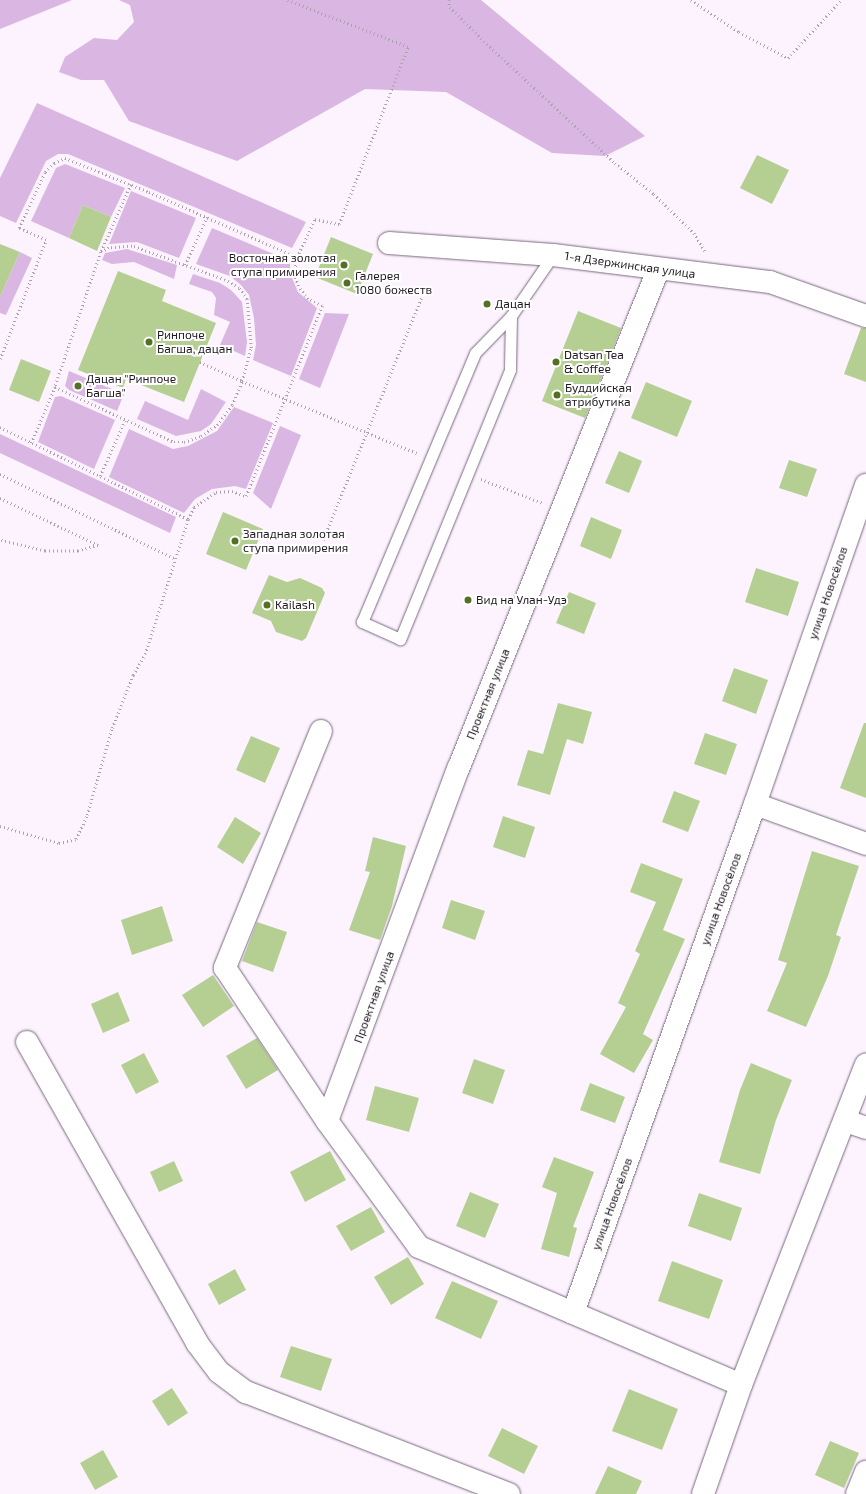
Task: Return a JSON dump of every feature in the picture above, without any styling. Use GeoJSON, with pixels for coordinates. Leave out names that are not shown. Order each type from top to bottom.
{"type":"FeatureCollection","features":[{"type":"Feature","properties":{"kind":"street","name":"1-я Дзержинская улица"},"geometry":{"type":"LineString","coordinates":[[389,243],[553,255],[634,264],[658,270],[770,282],[866,316]]}},
{"type":"Feature","properties":{"kind":"street","name":"Проектная улица"},"geometry":{"type":"LineString","coordinates":[[327,1121],[459,767],[658,270]]}},
{"type":"Feature","properties":{"kind":"street","name":"улица Новосёлов"},"geometry":{"type":"LineString","coordinates":[[573,1313],[755,804],[866,484]]}},
{"type":"Feature","properties":{"kind":"street"},"geometry":{"type":"LineString","coordinates":[[321,730],[225,968],[327,1121],[419,1247],[741,1385]]}},
{"type":"Feature","properties":{"kind":"street"},"geometry":{"type":"LineString","coordinates":[[755,804],[866,844]]}},
{"type":"Feature","properties":{"kind":"street"},"geometry":{"type":"LineString","coordinates":[[27,1042],[197,1343],[219,1372],[246,1392],[509,1494]]}},
{"type":"Feature","properties":{"kind":"street"},"geometry":{"type":"LineString","coordinates":[[703,1494],[741,1385],[856,1124],[866,1065]]}},
{"type":"Feature","properties":{"kind":"street"},"geometry":{"type":"LineString","coordinates":[[857,1494],[866,1472]]}},
{"type":"Feature","properties":{"kind":"lane"},"geometry":{"type":"LineString","coordinates":[[511,316],[510,370],[400,638],[362,622],[475,353],[511,316],[553,255]]}},
{"type":"Feature","properties":{"kind":"path"},"geometry":{"type":"LineString","coordinates":[[0,826],[59,843],[76,839],[87,815],[112,728],[133,675],[145,654],[188,519],[194,507],[216,492],[232,491],[246,496],[322,306],[308,299],[298,286],[294,274],[298,257],[315,219],[339,224],[408,47],[286,0]]}},
{"type":"Feature","properties":{"kind":"path"},"geometry":{"type":"LineString","coordinates":[[449,0],[450,7],[487,44],[615,163],[654,194],[694,233],[706,253],[713,276]]}},
{"type":"Feature","properties":{"kind":"path"},"geometry":{"type":"LineString","coordinates":[[691,0],[739,32],[788,58],[840,0]]}},
{"type":"Feature","properties":{"kind":"path"},"geometry":{"type":"LineString","coordinates":[[0,359],[46,240],[19,228],[45,172],[54,163],[65,158],[131,184],[298,257]]}},
{"type":"Feature","properties":{"kind":"path"},"geometry":{"type":"LineString","coordinates":[[31,443],[54,387],[101,252],[131,184]]}},
{"type":"Feature","properties":{"kind":"path"},"geometry":{"type":"LineString","coordinates":[[185,265],[207,217]]}},
{"type":"Feature","properties":{"kind":"path"},"geometry":{"type":"LineString","coordinates":[[54,387],[174,442],[184,442],[202,436],[218,425],[232,405],[242,381],[251,348],[247,299],[239,288],[225,280],[132,246],[109,248],[101,252]]}},
{"type":"Feature","properties":{"kind":"path"},"geometry":{"type":"LineString","coordinates":[[323,540],[422,296]]}},
{"type":"Feature","properties":{"kind":"path"},"geometry":{"type":"LineString","coordinates":[[200,362],[406,449]]}},
{"type":"Feature","properties":{"kind":"path"},"geometry":{"type":"LineString","coordinates":[[100,476],[125,420]]}},
{"type":"Feature","properties":{"kind":"path"},"geometry":{"type":"LineString","coordinates":[[0,427],[188,519]]}},
{"type":"Feature","properties":{"kind":"path"},"geometry":{"type":"LineString","coordinates":[[0,474],[176,559]]}},
{"type":"Feature","properties":{"kind":"path"},"geometry":{"type":"LineString","coordinates":[[467,474],[548,505]]}},
{"type":"Feature","properties":{"kind":"path"},"geometry":{"type":"LineString","coordinates":[[0,498],[98,545],[78,550],[45,551],[0,540]]}},
{"type":"Feature","properties":{"kind":"shaded area"},"geometry":{"type":"Polygon","coordinates":[[[0,0],[72,0],[0,29],[0,0]]]}},
{"type":"Feature","properties":{"kind":"shaded area"},"geometry":{"type":"Polygon","coordinates":[[[119,0],[481,0],[645,136],[605,156],[552,153],[446,92],[365,89],[237,161],[129,121],[104,80],[81,80],[59,72],[65,57],[94,38],[117,40],[134,22],[130,5],[119,0]]]}},
{"type":"Feature","properties":{"kind":"shaded area"},"geometry":{"type":"Polygon","coordinates":[[[37,103],[306,222],[292,248],[68,154],[58,154],[46,161],[16,223],[0,216],[0,178],[37,103]]]}},
{"type":"Feature","properties":{"kind":"shaded area"},"geometry":{"type":"Polygon","coordinates":[[[65,164],[125,188],[111,217],[83,205],[69,238],[31,221],[56,168],[65,164]]]}},
{"type":"Feature","properties":{"kind":"shaded area"},"geometry":{"type":"Polygon","coordinates":[[[131,191],[196,218],[179,258],[137,242],[109,244],[131,191]]]}},
{"type":"Feature","properties":{"kind":"shaded area"},"geometry":{"type":"Polygon","coordinates":[[[212,228],[290,261],[290,273],[298,292],[317,308],[291,376],[253,360],[256,345],[254,318],[249,295],[241,285],[230,276],[196,264],[212,228]]]}},
{"type":"Feature","properties":{"kind":"shaded area"},"geometry":{"type":"Polygon","coordinates":[[[127,249],[177,265],[174,279],[134,262],[112,264],[102,260],[105,253],[127,249]]]}},
{"type":"Feature","properties":{"kind":"shaded area"},"geometry":{"type":"Polygon","coordinates":[[[20,252],[32,258],[6,315],[0,313],[0,297],[20,252]]]}},
{"type":"Feature","properties":{"kind":"shaded area"},"geometry":{"type":"Polygon","coordinates":[[[193,274],[220,283],[231,290],[242,302],[247,342],[245,356],[220,345],[230,322],[214,315],[216,298],[212,292],[189,284],[193,274]]]}},
{"type":"Feature","properties":{"kind":"shaded area"},"geometry":{"type":"Polygon","coordinates":[[[325,313],[349,314],[320,388],[299,379],[325,313]]]}},
{"type":"Feature","properties":{"kind":"shaded area"},"geometry":{"type":"Polygon","coordinates":[[[69,371],[124,394],[117,411],[69,390],[65,386],[69,371]]]}},
{"type":"Feature","properties":{"kind":"shaded area"},"geometry":{"type":"Polygon","coordinates":[[[201,389],[226,402],[211,424],[201,431],[176,436],[137,419],[145,401],[188,420],[201,389]]]}},
{"type":"Feature","properties":{"kind":"shaded area"},"geometry":{"type":"Polygon","coordinates":[[[61,396],[115,420],[94,469],[38,442],[55,397],[61,396]]]}},
{"type":"Feature","properties":{"kind":"shaded area"},"geometry":{"type":"Polygon","coordinates":[[[234,407],[273,423],[246,489],[235,486],[212,489],[195,499],[184,513],[109,477],[129,429],[173,449],[188,446],[217,431],[234,407]]]}},
{"type":"Feature","properties":{"kind":"shaded area"},"geometry":{"type":"Polygon","coordinates":[[[280,426],[301,435],[271,509],[253,493],[280,426]]]}},
{"type":"Feature","properties":{"kind":"shaded area"},"geometry":{"type":"Polygon","coordinates":[[[0,434],[176,517],[170,533],[0,453],[0,434]]]}},
{"type":"Feature","properties":{"kind":"building"},"geometry":{"type":"Polygon","coordinates":[[[757,155],[789,170],[772,204],[740,188],[757,155]]]}},
{"type":"Feature","properties":{"kind":"building"},"geometry":{"type":"Polygon","coordinates":[[[83,205],[111,217],[97,251],[69,238],[83,205]]]}},
{"type":"Feature","properties":{"kind":"building","name":"Восточная золотая ступа примирения"},"geometry":{"type":"Polygon","coordinates":[[[331,237],[373,254],[357,294],[315,277],[331,237]]]}},
{"type":"Feature","properties":{"kind":"building"},"geometry":{"type":"Polygon","coordinates":[[[0,244],[20,252],[0,297],[0,244]]]}},
{"type":"Feature","properties":{"kind":"building","name":"Ринпоче Багша, дацан"},"geometry":{"type":"Polygon","coordinates":[[[118,271],[166,290],[162,301],[216,323],[184,402],[126,379],[123,388],[78,370],[118,271]]]}},
{"type":"Feature","properties":{"kind":"building"},"geometry":{"type":"Polygon","coordinates":[[[578,311],[621,328],[585,418],[542,401],[578,311]]]}},
{"type":"Feature","properties":{"kind":"building"},"geometry":{"type":"Polygon","coordinates":[[[861,328],[866,328],[866,382],[844,374],[861,328]]]}},
{"type":"Feature","properties":{"kind":"building"},"geometry":{"type":"Polygon","coordinates":[[[21,359],[51,371],[39,402],[9,390],[21,359]]]}},
{"type":"Feature","properties":{"kind":"building"},"geometry":{"type":"Polygon","coordinates":[[[646,382],[692,401],[677,437],[631,418],[646,382]]]}},
{"type":"Feature","properties":{"kind":"building"},"geometry":{"type":"Polygon","coordinates":[[[619,451],[642,461],[629,493],[605,483],[619,451]]]}},
{"type":"Feature","properties":{"kind":"building"},"geometry":{"type":"Polygon","coordinates":[[[789,460],[817,469],[807,497],[779,488],[789,460]]]}},
{"type":"Feature","properties":{"kind":"building","name":"Западная золотая ступа примирения"},"geometry":{"type":"Polygon","coordinates":[[[223,512],[263,529],[246,570],[206,554],[223,512]]]}},
{"type":"Feature","properties":{"kind":"building"},"geometry":{"type":"Polygon","coordinates":[[[591,517],[622,530],[611,559],[580,546],[591,517]]]}},
{"type":"Feature","properties":{"kind":"building"},"geometry":{"type":"Polygon","coordinates":[[[756,568],[799,582],[788,616],[745,602],[756,568]]]}},
{"type":"Feature","properties":{"kind":"building"},"geometry":{"type":"Polygon","coordinates":[[[269,575],[287,582],[300,578],[322,588],[325,593],[306,638],[302,641],[276,632],[271,621],[252,613],[269,575]]]}},
{"type":"Feature","properties":{"kind":"building"},"geometry":{"type":"Polygon","coordinates":[[[569,592],[596,603],[584,634],[556,623],[569,592]]]}},
{"type":"Feature","properties":{"kind":"building"},"geometry":{"type":"Polygon","coordinates":[[[734,668],[768,680],[756,714],[722,701],[734,668]]]}},
{"type":"Feature","properties":{"kind":"building"},"geometry":{"type":"Polygon","coordinates":[[[558,703],[592,712],[583,744],[567,739],[550,795],[517,785],[528,750],[543,754],[558,703]]]}},
{"type":"Feature","properties":{"kind":"building"},"geometry":{"type":"Polygon","coordinates":[[[864,723],[866,723],[866,798],[840,788],[864,723]]]}},
{"type":"Feature","properties":{"kind":"building"},"geometry":{"type":"Polygon","coordinates":[[[705,733],[737,744],[726,775],[694,764],[705,733]]]}},
{"type":"Feature","properties":{"kind":"building"},"geometry":{"type":"Polygon","coordinates":[[[251,736],[280,748],[265,783],[236,770],[251,736]]]}},
{"type":"Feature","properties":{"kind":"building"},"geometry":{"type":"Polygon","coordinates":[[[674,791],[700,801],[688,832],[662,822],[674,791]]]}},
{"type":"Feature","properties":{"kind":"building"},"geometry":{"type":"Polygon","coordinates":[[[503,816],[535,827],[525,858],[493,847],[503,816]]]}},
{"type":"Feature","properties":{"kind":"building"},"geometry":{"type":"Polygon","coordinates":[[[235,817],[261,833],[243,864],[217,847],[235,817]]]}},
{"type":"Feature","properties":{"kind":"building"},"geometry":{"type":"Polygon","coordinates":[[[373,837],[406,846],[392,906],[380,940],[349,930],[370,872],[365,871],[373,837]]]}},
{"type":"Feature","properties":{"kind":"building"},"geometry":{"type":"Polygon","coordinates":[[[812,851],[859,866],[836,935],[841,937],[828,976],[806,1027],[767,1011],[787,963],[778,960],[812,851]]]}},
{"type":"Feature","properties":{"kind":"building"},"geometry":{"type":"Polygon","coordinates":[[[641,863],[683,879],[663,930],[685,939],[643,1034],[653,1040],[634,1073],[600,1054],[626,1007],[618,1003],[640,954],[635,951],[656,902],[630,892],[641,863]]]}},
{"type":"Feature","properties":{"kind":"building"},"geometry":{"type":"Polygon","coordinates":[[[451,900],[485,911],[475,940],[442,928],[451,900]]]}},
{"type":"Feature","properties":{"kind":"building"},"geometry":{"type":"Polygon","coordinates":[[[162,906],[173,941],[132,955],[121,920],[162,906]]]}},
{"type":"Feature","properties":{"kind":"building"},"geometry":{"type":"Polygon","coordinates":[[[257,922],[287,932],[273,972],[242,961],[257,922]]]}},
{"type":"Feature","properties":{"kind":"building"},"geometry":{"type":"Polygon","coordinates":[[[213,975],[234,1006],[203,1027],[182,995],[213,975]]]}},
{"type":"Feature","properties":{"kind":"building"},"geometry":{"type":"Polygon","coordinates":[[[118,992],[130,1021],[103,1033],[91,1004],[118,992]]]}},
{"type":"Feature","properties":{"kind":"building"},"geometry":{"type":"Polygon","coordinates":[[[257,1038],[278,1070],[246,1089],[226,1056],[257,1038]]]}},
{"type":"Feature","properties":{"kind":"building"},"geometry":{"type":"Polygon","coordinates":[[[144,1053],[159,1082],[136,1094],[121,1065],[144,1053]]]}},
{"type":"Feature","properties":{"kind":"building"},"geometry":{"type":"Polygon","coordinates":[[[474,1059],[505,1070],[493,1104],[462,1093],[474,1059]]]}},
{"type":"Feature","properties":{"kind":"building"},"geometry":{"type":"Polygon","coordinates":[[[751,1063],[792,1080],[776,1120],[760,1174],[719,1162],[740,1090],[751,1063]]]}},
{"type":"Feature","properties":{"kind":"building"},"geometry":{"type":"Polygon","coordinates":[[[590,1083],[625,1097],[615,1123],[580,1110],[590,1083]]]}},
{"type":"Feature","properties":{"kind":"building"},"geometry":{"type":"Polygon","coordinates":[[[375,1086],[419,1098],[409,1132],[366,1120],[375,1086]]]}},
{"type":"Feature","properties":{"kind":"building"},"geometry":{"type":"Polygon","coordinates":[[[330,1151],[346,1180],[305,1202],[290,1172],[330,1151]]]}},
{"type":"Feature","properties":{"kind":"building"},"geometry":{"type":"Polygon","coordinates":[[[554,1157],[594,1172],[573,1227],[577,1228],[569,1257],[541,1249],[557,1193],[542,1187],[554,1157]]]}},
{"type":"Feature","properties":{"kind":"building"},"geometry":{"type":"Polygon","coordinates":[[[174,1161],[183,1181],[159,1192],[150,1172],[174,1161]]]}},
{"type":"Feature","properties":{"kind":"building"},"geometry":{"type":"Polygon","coordinates":[[[470,1192],[499,1204],[485,1238],[456,1226],[470,1192]]]}},
{"type":"Feature","properties":{"kind":"building"},"geometry":{"type":"Polygon","coordinates":[[[699,1193],[742,1208],[731,1241],[688,1226],[699,1193]]]}},
{"type":"Feature","properties":{"kind":"building"},"geometry":{"type":"Polygon","coordinates":[[[371,1207],[385,1232],[351,1251],[336,1226],[371,1207]]]}},
{"type":"Feature","properties":{"kind":"building"},"geometry":{"type":"Polygon","coordinates":[[[408,1257],[424,1284],[391,1305],[374,1277],[408,1257]]]}},
{"type":"Feature","properties":{"kind":"building"},"geometry":{"type":"Polygon","coordinates":[[[672,1261],[723,1280],[709,1319],[658,1301],[672,1261]]]}},
{"type":"Feature","properties":{"kind":"building"},"geometry":{"type":"Polygon","coordinates":[[[235,1269],[246,1290],[219,1305],[208,1284],[235,1269]]]}},
{"type":"Feature","properties":{"kind":"building"},"geometry":{"type":"Polygon","coordinates":[[[452,1281],[498,1301],[481,1339],[435,1318],[452,1281]]]}},
{"type":"Feature","properties":{"kind":"building"},"geometry":{"type":"Polygon","coordinates":[[[291,1346],[332,1359],[321,1391],[280,1377],[291,1346]]]}},
{"type":"Feature","properties":{"kind":"building"},"geometry":{"type":"Polygon","coordinates":[[[172,1388],[188,1413],[168,1426],[152,1401],[172,1388]]]}},
{"type":"Feature","properties":{"kind":"building"},"geometry":{"type":"Polygon","coordinates":[[[629,1389],[678,1409],[662,1450],[612,1431],[629,1389]]]}},
{"type":"Feature","properties":{"kind":"building"},"geometry":{"type":"Polygon","coordinates":[[[502,1428],[538,1446],[524,1474],[488,1456],[502,1428]]]}},
{"type":"Feature","properties":{"kind":"building"},"geometry":{"type":"Polygon","coordinates":[[[830,1441],[859,1453],[844,1488],[815,1475],[830,1441]]]}},
{"type":"Feature","properties":{"kind":"building"},"geometry":{"type":"Polygon","coordinates":[[[103,1450],[118,1477],[95,1490],[80,1463],[103,1450]]]}},
{"type":"Feature","properties":{"kind":"building"},"geometry":{"type":"Polygon","coordinates":[[[608,1466],[642,1481],[636,1494],[595,1494],[608,1466]]]}},
{"type":"Feature","properties":{"kind":"place","name":"Восточная золотая ступа примирения"},"geometry":{"type":"Point","coordinates":[344,265]}},
{"type":"Feature","properties":{"kind":"place","name":"Галерея 1080 божеств"},"geometry":{"type":"Point","coordinates":[347,283]}},
{"type":"Feature","properties":{"kind":"place","name":"Дацан"},"geometry":{"type":"Point","coordinates":[487,304]}},
{"type":"Feature","properties":{"kind":"place","name":"Ринпоче Багша, дацан"},"geometry":{"type":"Point","coordinates":[149,342]}},
{"type":"Feature","properties":{"kind":"place","name":"Datsan Tea & Coffee"},"geometry":{"type":"Point","coordinates":[556,362]}},
{"type":"Feature","properties":{"kind":"place","name":"Дацан \"Ринпоче Багша\""},"geometry":{"type":"Point","coordinates":[78,386]}},
{"type":"Feature","properties":{"kind":"place","name":"Буддийская атрибутика"},"geometry":{"type":"Point","coordinates":[557,395]}},
{"type":"Feature","properties":{"kind":"place","name":"Западная золотая ступа примирения"},"geometry":{"type":"Point","coordinates":[235,541]}},
{"type":"Feature","properties":{"kind":"place","name":"Вид на Улан-Удэ"},"geometry":{"type":"Point","coordinates":[468,600]}},
{"type":"Feature","properties":{"kind":"place","name":"Kailash"},"geometry":{"type":"Point","coordinates":[267,605]}}]}
